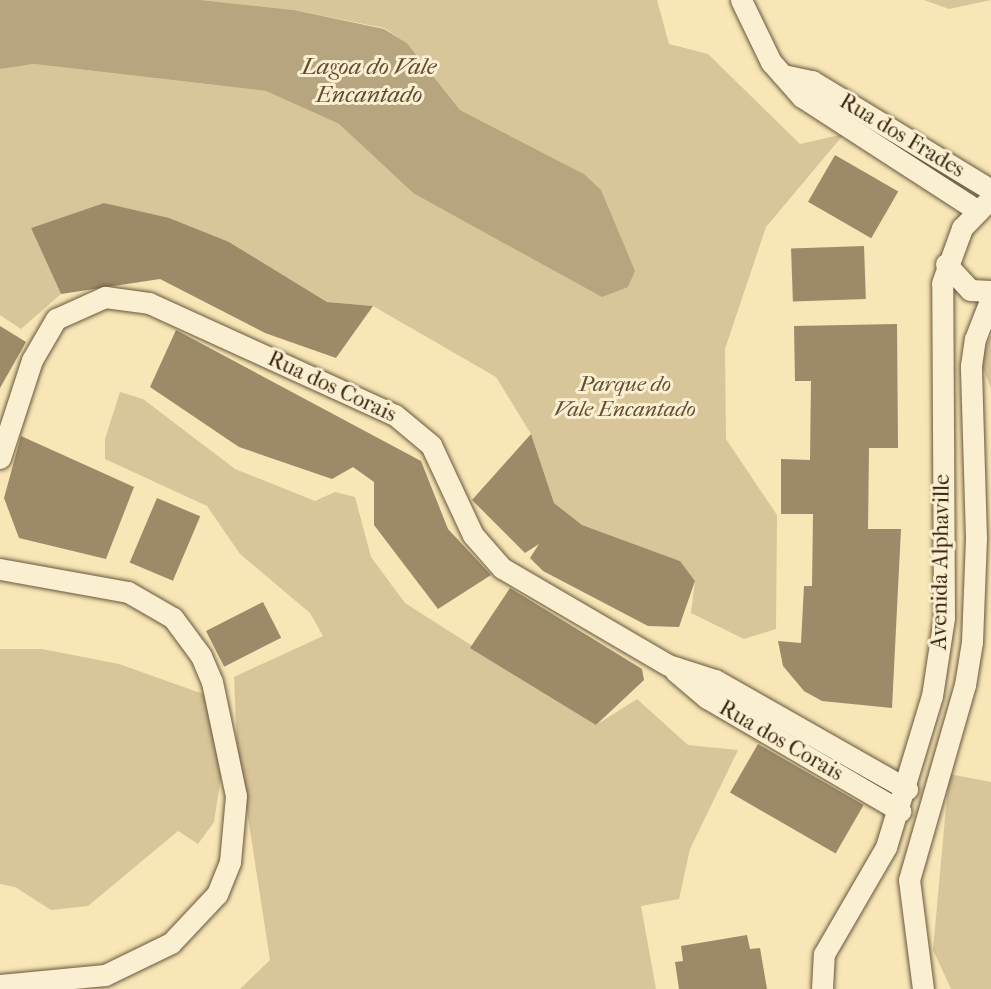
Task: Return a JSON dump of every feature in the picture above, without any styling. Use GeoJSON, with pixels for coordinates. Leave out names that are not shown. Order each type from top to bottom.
{"type":"FeatureCollection","features":[{"type":"Feature","properties":{"kind":"street","name":"Rua dos Frades"},"geometry":{"type":"LineString","coordinates":[[741,0],[760,45],[783,75],[852,117],[984,204]]}},
{"type":"Feature","properties":{"kind":"street","name":"Rua dos Frades"},"geometry":{"type":"LineString","coordinates":[[852,117],[991,190]]}},
{"type":"Feature","properties":{"kind":"street","name":"Avenida Alphaville"},"geometry":{"type":"LineString","coordinates":[[822,989],[830,941],[878,864],[900,811],[932,696],[944,618],[939,336],[946,264],[984,204]]}},
{"type":"Feature","properties":{"kind":"street"},"geometry":{"type":"LineString","coordinates":[[946,264],[970,290],[991,291]]}},
{"type":"Feature","properties":{"kind":"street","name":"Rua dos Corais"},"geometry":{"type":"LineString","coordinates":[[0,458],[32,360],[56,319],[105,297],[149,303],[415,428],[445,465],[472,535],[502,568],[668,664],[716,680],[758,716],[900,811]]}},
{"type":"Feature","properties":{"kind":"street","name":"Avenida Alphaville"},"geometry":{"type":"LineString","coordinates":[[919,985],[909,880],[965,685],[972,642],[976,538],[971,366],[975,339],[991,298]]}},
{"type":"Feature","properties":{"kind":"street"},"geometry":{"type":"LineString","coordinates":[[0,569],[128,592],[173,618],[201,656],[212,682],[236,796],[230,862],[217,894],[171,943],[105,975],[0,985]]}},
{"type":"Feature","properties":{"kind":"street","name":"Rua dos Corais"},"geometry":{"type":"LineString","coordinates":[[758,716],[907,789]]}},
{"type":"Feature","properties":{"kind":"green space","name":"Parque do Vale Encantado"},"geometry":{"type":"Polygon","coordinates":[[[201,0],[657,0],[669,44],[708,54],[800,144],[844,134],[766,227],[725,349],[726,439],[777,515],[776,629],[744,639],[691,613],[695,581],[680,561],[582,525],[554,503],[531,434],[496,377],[373,306],[327,302],[229,242],[104,203],[31,228],[61,294],[21,329],[0,315],[0,69],[34,64],[266,91],[339,124],[413,193],[584,174],[460,110],[407,43],[384,28],[294,10],[201,0]]]}},
{"type":"Feature","properties":{"kind":"green space"},"geometry":{"type":"Polygon","coordinates":[[[924,0],[991,0],[949,9],[924,0]]]}},
{"type":"Feature","properties":{"kind":"green space"},"geometry":{"type":"Polygon","coordinates":[[[991,336],[991,388],[980,361],[991,336]]]}},
{"type":"Feature","properties":{"kind":"green space"},"geometry":{"type":"Polygon","coordinates":[[[120,392],[143,399],[235,469],[315,501],[335,492],[355,497],[371,557],[405,603],[596,725],[637,699],[688,745],[738,750],[690,849],[679,899],[641,906],[656,989],[240,989],[270,960],[237,746],[234,677],[323,636],[310,613],[240,554],[207,506],[105,459],[105,439],[120,392]]]}},
{"type":"Feature","properties":{"kind":"green space"},"geometry":{"type":"Polygon","coordinates":[[[0,649],[42,649],[119,664],[206,695],[221,777],[214,822],[198,844],[178,831],[88,906],[51,910],[15,887],[0,884],[0,649]]]}},
{"type":"Feature","properties":{"kind":"green space"},"geometry":{"type":"Polygon","coordinates":[[[949,774],[991,782],[991,989],[951,989],[933,950],[949,774]]]}},
{"type":"Feature","properties":{"kind":"water","name":"Lagoa do Vale Encantado"},"geometry":{"type":"Polygon","coordinates":[[[0,0],[201,0],[294,10],[384,29],[407,43],[460,110],[584,174],[601,190],[635,271],[628,287],[602,297],[413,193],[339,124],[266,91],[34,64],[0,69],[0,0]]]}},
{"type":"Feature","properties":{"kind":"building"},"geometry":{"type":"Polygon","coordinates":[[[835,155],[898,191],[871,238],[808,202],[835,155]]]}},
{"type":"Feature","properties":{"kind":"building"},"geometry":{"type":"Polygon","coordinates":[[[104,203],[169,218],[229,242],[327,302],[373,306],[336,358],[265,333],[160,279],[61,294],[31,228],[104,203]]]}},
{"type":"Feature","properties":{"kind":"building"},"geometry":{"type":"Polygon","coordinates":[[[864,246],[866,299],[793,302],[791,249],[864,246]]]}},
{"type":"Feature","properties":{"kind":"building"},"geometry":{"type":"Polygon","coordinates":[[[897,324],[898,448],[869,448],[868,529],[901,529],[892,708],[822,701],[804,691],[783,666],[778,641],[801,643],[804,586],[812,586],[813,514],[781,514],[781,459],[810,460],[811,381],[795,381],[794,326],[897,324]]]}},
{"type":"Feature","properties":{"kind":"building"},"geometry":{"type":"Polygon","coordinates":[[[0,326],[26,342],[0,388],[0,326]]]}},
{"type":"Feature","properties":{"kind":"building"},"geometry":{"type":"Polygon","coordinates":[[[176,330],[421,461],[448,529],[491,575],[438,609],[374,525],[374,482],[353,467],[332,479],[239,447],[150,387],[176,330]]]}},
{"type":"Feature","properties":{"kind":"building"},"geometry":{"type":"Polygon","coordinates":[[[531,434],[554,503],[582,525],[680,561],[695,581],[679,627],[648,626],[543,571],[530,558],[539,544],[525,553],[472,500],[531,434]]]}},
{"type":"Feature","properties":{"kind":"building"},"geometry":{"type":"Polygon","coordinates":[[[21,436],[134,487],[106,559],[19,538],[4,498],[21,436]]]}},
{"type":"Feature","properties":{"kind":"building"},"geometry":{"type":"Polygon","coordinates":[[[157,498],[200,516],[173,581],[130,562],[157,498]]]}},
{"type":"Feature","properties":{"kind":"building"},"geometry":{"type":"Polygon","coordinates":[[[510,588],[642,669],[644,680],[596,725],[470,648],[510,588]]]}},
{"type":"Feature","properties":{"kind":"building"},"geometry":{"type":"Polygon","coordinates":[[[263,602],[281,638],[224,667],[206,631],[263,602]]]}},
{"type":"Feature","properties":{"kind":"building"},"geometry":{"type":"Polygon","coordinates":[[[758,744],[864,805],[836,853],[730,792],[758,744]]]}},
{"type":"Feature","properties":{"kind":"building"},"geometry":{"type":"Polygon","coordinates":[[[747,935],[750,949],[760,948],[767,989],[679,989],[675,962],[683,961],[681,946],[747,935]]]}}]}
